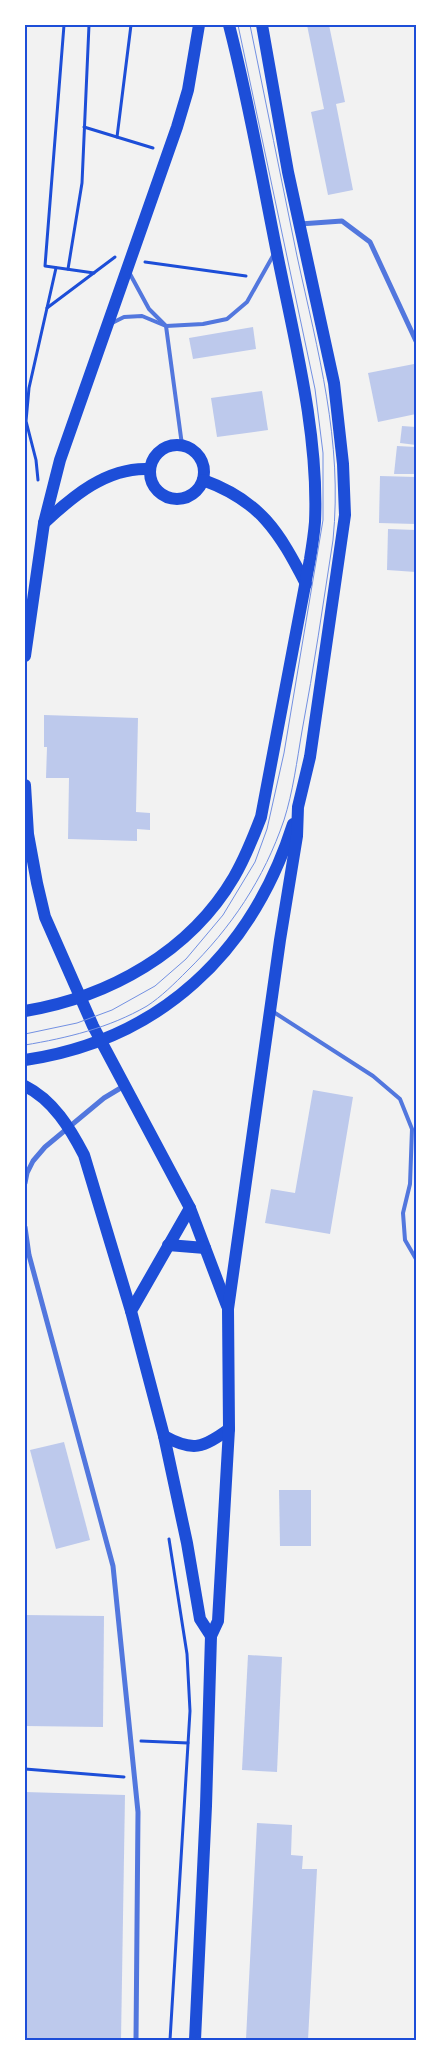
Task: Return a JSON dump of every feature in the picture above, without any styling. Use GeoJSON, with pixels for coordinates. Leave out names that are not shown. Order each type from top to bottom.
{"type":"FeatureCollection","features":[{"type":"Feature","properties":{"kind":"main road"},"geometry":{"type":"LineString","coordinates":[[25,656],[44,523],[67,436],[177,127],[188,90],[199,25]]}},
{"type":"Feature","properties":{"kind":"main road"},"geometry":{"type":"LineString","coordinates":[[25,1011],[69,1001],[101,990],[161,957],[191,931],[233,879],[261,818],[306,584],[315,522],[312,455],[295,336],[229,25]]}},
{"type":"Feature","properties":{"kind":"main road"},"geometry":{"type":"LineString","coordinates":[[25,1060],[49,1057],[111,1038],[154,1015],[200,978],[221,957],[242,930],[278,865],[298,807],[310,757],[345,515],[343,464],[334,383],[288,172],[262,25]]}},
{"type":"Feature","properties":{"kind":"main road"},"geometry":{"type":"LineString","coordinates":[[173,445],[182,445],[198,455],[204,467],[203,480],[194,493],[184,498],[173,499],[160,494],[155,489],[149,476],[149,469],[154,457],[160,450],[173,445]]}},
{"type":"Feature","properties":{"kind":"main road"},"geometry":{"type":"LineString","coordinates":[[44,523],[86,488],[108,476],[136,468],[149,469]]}},
{"type":"Feature","properties":{"kind":"main road"},"geometry":{"type":"LineString","coordinates":[[203,480],[236,494],[269,522],[306,584]]}},
{"type":"Feature","properties":{"kind":"main road"},"geometry":{"type":"LineString","coordinates":[[25,785],[28,834],[37,883],[46,917],[93,1026],[190,1208],[228,1309]]}},
{"type":"Feature","properties":{"kind":"main road"},"geometry":{"type":"LineString","coordinates":[[195,2040],[206,1806],[211,1636],[218,1620],[229,1430],[228,1309],[270,1010],[297,836],[298,807]]}},
{"type":"Feature","properties":{"kind":"main road"},"geometry":{"type":"LineString","coordinates":[[25,1086],[51,1104],[72,1132],[84,1155],[131,1311],[164,1436],[187,1543],[200,1620],[211,1636]]}},
{"type":"Feature","properties":{"kind":"main road"},"geometry":{"type":"LineString","coordinates":[[131,1311],[190,1208]]}},
{"type":"Feature","properties":{"kind":"main road"},"geometry":{"type":"LineString","coordinates":[[168,1245],[205,1248]]}},
{"type":"Feature","properties":{"kind":"main road"},"geometry":{"type":"LineString","coordinates":[[164,1436],[178,1444],[190,1447],[202,1446],[229,1430]]}},
{"type":"Feature","properties":{"kind":"street"},"geometry":{"type":"LineString","coordinates":[[300,224],[342,221],[370,242],[416,341]]}},
{"type":"Feature","properties":{"kind":"street"},"geometry":{"type":"LineString","coordinates":[[25,1183],[32,1160],[45,1147],[104,1098],[124,1085]]}},
{"type":"Feature","properties":{"kind":"street"},"geometry":{"type":"LineString","coordinates":[[25,1227],[29,1255],[113,1566],[138,1812],[136,2040]]}},
{"type":"Feature","properties":{"kind":"lane"},"geometry":{"type":"LineString","coordinates":[[106,326],[124,317],[142,316],[166,326],[203,324],[228,319],[247,302],[276,250]]}},
{"type":"Feature","properties":{"kind":"lane"},"geometry":{"type":"LineString","coordinates":[[128,264],[149,310],[166,326],[182,445]]}},
{"type":"Feature","properties":{"kind":"lane"},"geometry":{"type":"LineString","coordinates":[[270,1010],[373,1076],[400,1099],[412,1129],[410,1184],[403,1213],[405,1240],[416,1259]]}},
{"type":"Feature","properties":{"kind":"path"},"geometry":{"type":"LineString","coordinates":[[64,25],[45,266],[95,273]]}},
{"type":"Feature","properties":{"kind":"path"},"geometry":{"type":"LineString","coordinates":[[68,269],[82,183],[89,25]]}},
{"type":"Feature","properties":{"kind":"path"},"geometry":{"type":"LineString","coordinates":[[117,137],[131,25]]}},
{"type":"Feature","properties":{"kind":"path"},"geometry":{"type":"LineString","coordinates":[[84,127],[154,148]]}},
{"type":"Feature","properties":{"kind":"path"},"geometry":{"type":"LineString","coordinates":[[150,157],[156,139]]}},
{"type":"Feature","properties":{"kind":"path"},"geometry":{"type":"LineString","coordinates":[[47,308],[114,258],[118,249]]}},
{"type":"Feature","properties":{"kind":"path"},"geometry":{"type":"LineString","coordinates":[[114,258],[128,264],[246,276]]}},
{"type":"Feature","properties":{"kind":"path"},"geometry":{"type":"LineString","coordinates":[[39,487],[36,460],[26,421],[29,388],[56,268]]}},
{"type":"Feature","properties":{"kind":"path"},"geometry":{"type":"LineString","coordinates":[[168,1533],[187,1654],[190,1711],[170,2040]]}},
{"type":"Feature","properties":{"kind":"path"},"geometry":{"type":"LineString","coordinates":[[131,1740],[188,1743]]}},
{"type":"Feature","properties":{"kind":"path"},"geometry":{"type":"LineString","coordinates":[[25,1769],[134,1778]]}},
{"type":"Feature","properties":{"kind":"building"},"geometry":{"type":"Polygon","coordinates":[[[307,25],[329,25],[345,102],[336,104],[353,190],[328,195],[311,112],[324,109],[307,25]]]}},
{"type":"Feature","properties":{"kind":"building"},"geometry":{"type":"Polygon","coordinates":[[[253,327],[256,349],[193,359],[189,338],[253,327]]]}},
{"type":"Feature","properties":{"kind":"building"},"geometry":{"type":"Polygon","coordinates":[[[414,364],[416,375],[416,414],[378,422],[368,373],[414,364]]]}},
{"type":"Feature","properties":{"kind":"building"},"geometry":{"type":"Polygon","coordinates":[[[262,391],[268,430],[217,437],[211,398],[262,391]]]}},
{"type":"Feature","properties":{"kind":"building"},"geometry":{"type":"Polygon","coordinates":[[[402,426],[416,427],[416,445],[400,443],[402,426]]]}},
{"type":"Feature","properties":{"kind":"building"},"geometry":{"type":"Polygon","coordinates":[[[397,446],[416,447],[416,474],[394,474],[397,446]]]}},
{"type":"Feature","properties":{"kind":"building"},"geometry":{"type":"Polygon","coordinates":[[[380,476],[416,477],[416,524],[379,523],[380,476]]]}},
{"type":"Feature","properties":{"kind":"building"},"geometry":{"type":"Polygon","coordinates":[[[388,529],[416,530],[416,572],[387,570],[388,529]]]}},
{"type":"Feature","properties":{"kind":"building"},"geometry":{"type":"Polygon","coordinates":[[[44,715],[138,718],[136,812],[150,813],[150,830],[137,829],[137,841],[68,839],[69,778],[46,778],[47,747],[44,747],[44,715]]]}},
{"type":"Feature","properties":{"kind":"building"},"geometry":{"type":"Polygon","coordinates":[[[313,1090],[353,1097],[330,1234],[265,1223],[271,1189],[295,1193],[313,1090]]]}},
{"type":"Feature","properties":{"kind":"building"},"geometry":{"type":"Polygon","coordinates":[[[64,1442],[90,1540],[56,1549],[30,1450],[64,1442]]]}},
{"type":"Feature","properties":{"kind":"building"},"geometry":{"type":"Polygon","coordinates":[[[279,1490],[311,1490],[311,1546],[280,1546],[279,1490]]]}},
{"type":"Feature","properties":{"kind":"building"},"geometry":{"type":"Polygon","coordinates":[[[25,1615],[104,1616],[103,1727],[25,1726],[25,1615]]]}},
{"type":"Feature","properties":{"kind":"building"},"geometry":{"type":"Polygon","coordinates":[[[248,1655],[282,1657],[277,1772],[242,1770],[248,1655]]]}},
{"type":"Feature","properties":{"kind":"building"},"geometry":{"type":"Polygon","coordinates":[[[25,1792],[125,1795],[121,2040],[25,2040],[25,1792]]]}},
{"type":"Feature","properties":{"kind":"building"},"geometry":{"type":"Polygon","coordinates":[[[257,1823],[292,1825],[291,1855],[303,1856],[302,1869],[317,1869],[308,2040],[246,2039],[257,1823]]]}},
{"type":"Feature","properties":{"kind":"tram line"},"geometry":{"type":"LineString","coordinates":[[25,1034],[77,1023],[112,1010],[155,986],[186,959],[223,915],[255,862],[267,829],[284,753],[323,520],[323,453],[315,389],[238,25]]}},
{"type":"Feature","properties":{"kind":"tram line"},"geometry":{"type":"LineString","coordinates":[[25,1045],[72,1035],[103,1026],[133,1014],[147,1006],[173,985],[218,938],[244,902],[276,842],[290,798],[333,540],[335,467],[327,397],[250,25]]}}]}
